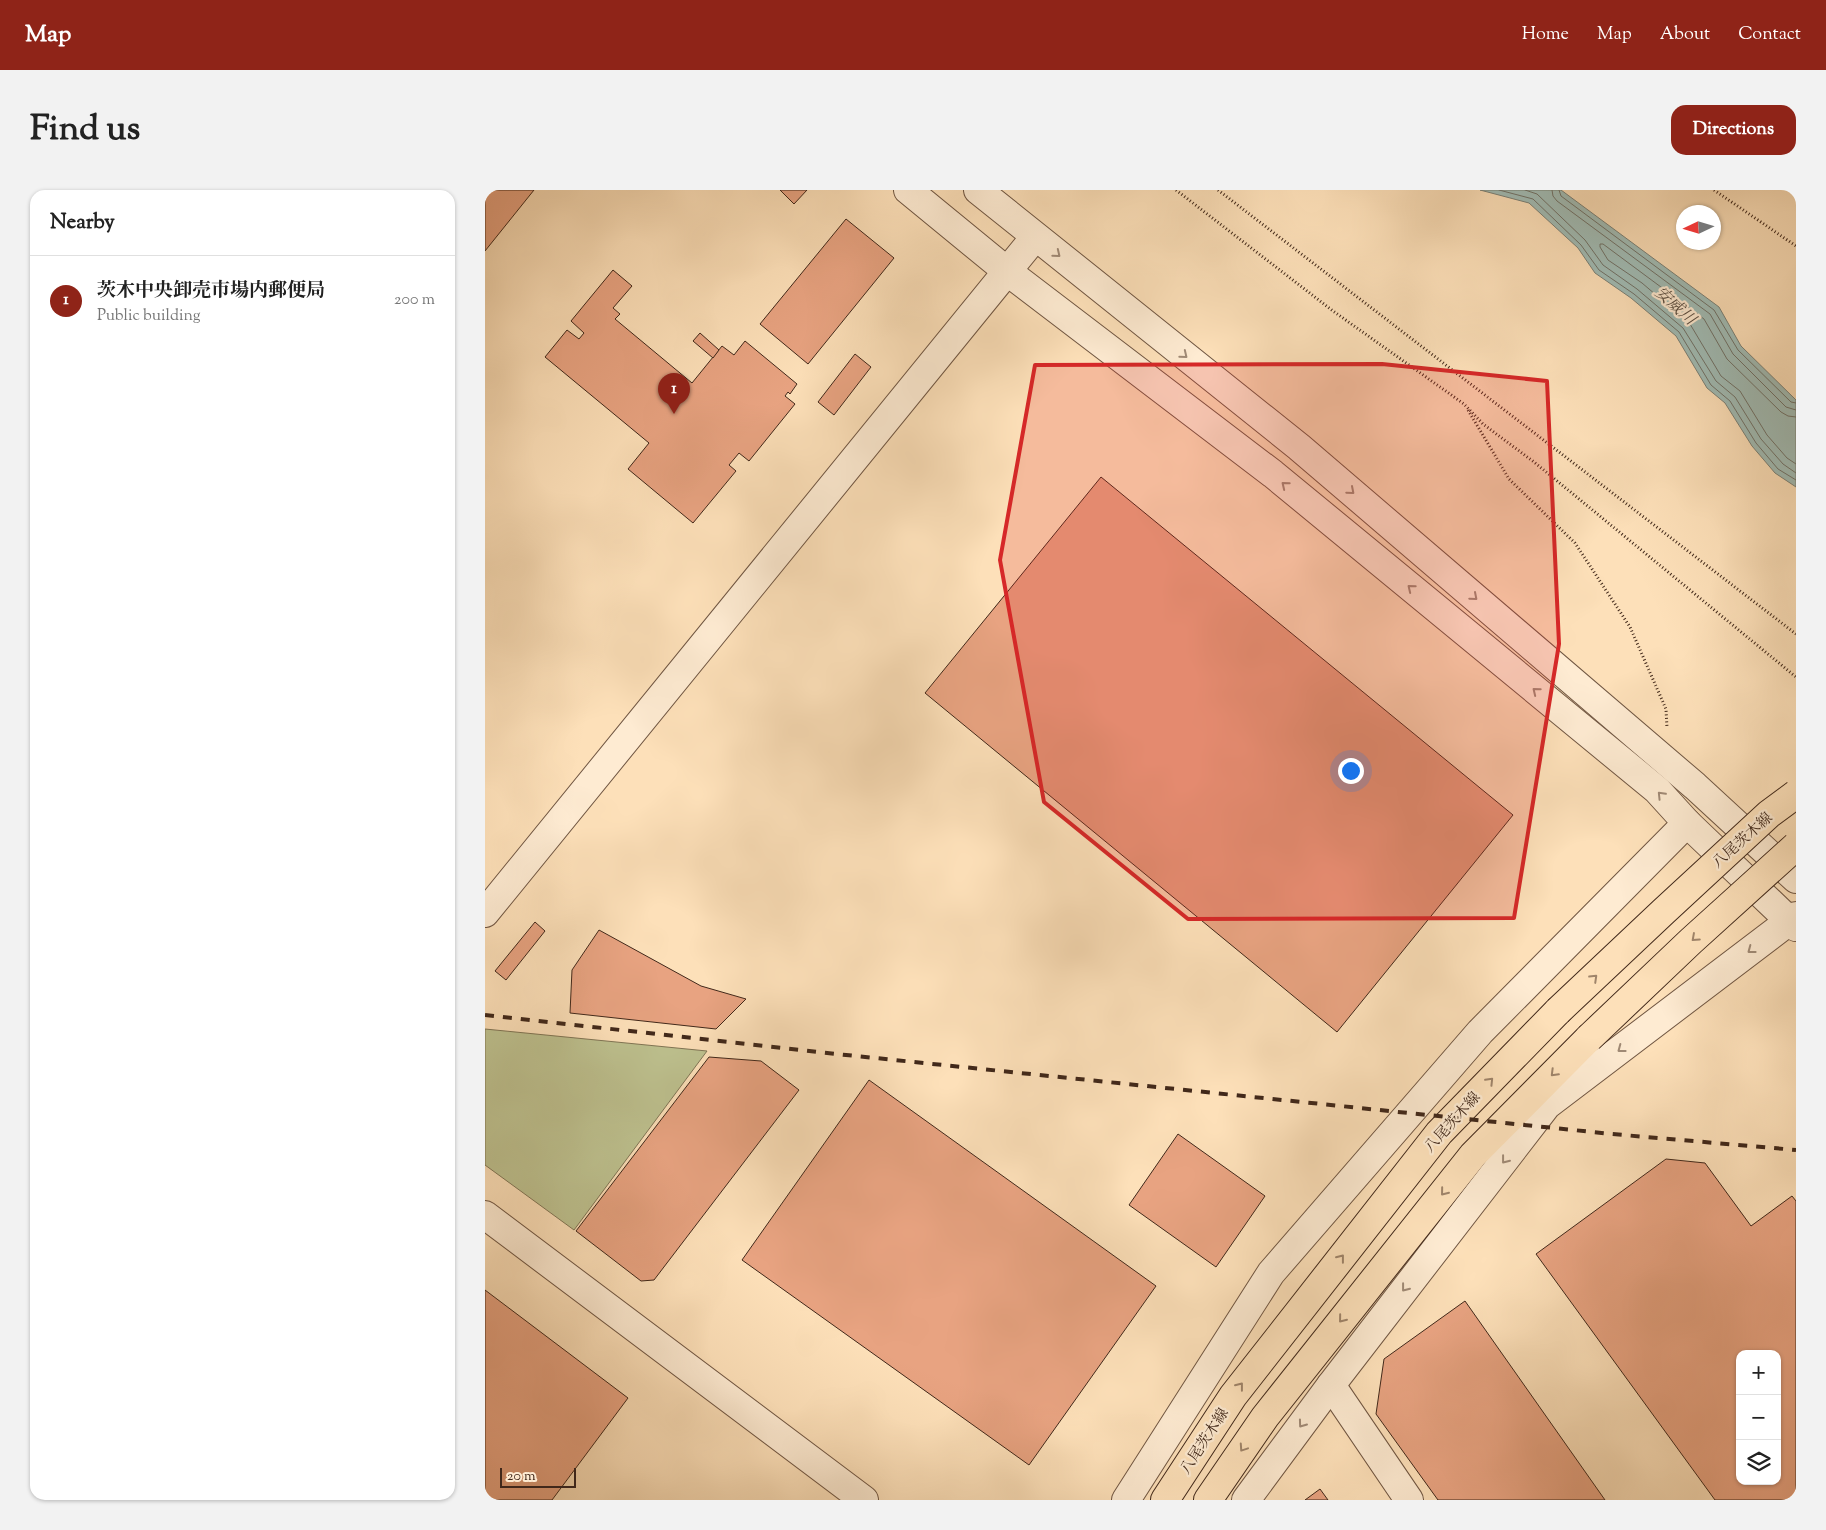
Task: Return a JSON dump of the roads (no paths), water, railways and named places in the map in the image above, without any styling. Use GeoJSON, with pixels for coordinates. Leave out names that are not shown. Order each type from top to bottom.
{"type":"FeatureCollection","features":[{"type":"Feature","properties":{"kind":"main road","name":"八尾茨木線"},"geometry":{"type":"LineString","coordinates":[[1165,1500],[1233,1396],[1439,1133],[1559,1011],[1663,912],[1769,814],[1796,794]]}},
{"type":"Feature","properties":{"kind":"main road"},"geometry":{"type":"LineString","coordinates":[[1208,1500],[1265,1417],[1473,1155],[1589,1038],[1691,941],[1796,846]]}},
{"type":"Feature","properties":{"kind":"street"},"geometry":{"type":"LineString","coordinates":[[908,190],[1008,272],[1273,474],[1657,790],[1687,823],[1794,921],[1547,1106],[1331,1385],[1246,1500]]}},
{"type":"Feature","properties":{"kind":"street"},"geometry":{"type":"LineString","coordinates":[[978,190],[1299,447],[1669,763],[1796,879]]}},
{"type":"Feature","properties":{"kind":"street"},"geometry":{"type":"LineString","coordinates":[[485,912],[1035,237]]}},
{"type":"Feature","properties":{"kind":"street"},"geometry":{"type":"LineString","coordinates":[[1126,1500],[1271,1273],[1480,1032],[1687,823]]}},
{"type":"Feature","properties":{"kind":"street"},"geometry":{"type":"LineString","coordinates":[[485,1215],[864,1500]]}},
{"type":"Feature","properties":{"kind":"street"},"geometry":{"type":"LineString","coordinates":[[1331,1385],[1409,1500]]}},
{"type":"Feature","properties":{"kind":"water","name":"安威川"},"geometry":{"type":"Polygon","coordinates":[[[1480,190],[1561,190],[1719,307],[1741,346],[1796,400],[1796,487],[1775,473],[1752,446],[1725,403],[1707,388],[1676,336],[1631,298],[1595,273],[1578,248],[1529,203],[1480,190]]]}},
{"type":"Feature","properties":{"kind":"railway"},"geometry":{"type":"LineString","coordinates":[[485,1015],[846,1055],[1612,1134],[1796,1150]]}},
{"type":"Feature","properties":{"kind":"place","name":"茨木中央卸売市場内郵便局"},"geometry":{"type":"Point","coordinates":[674,414]}}]}
